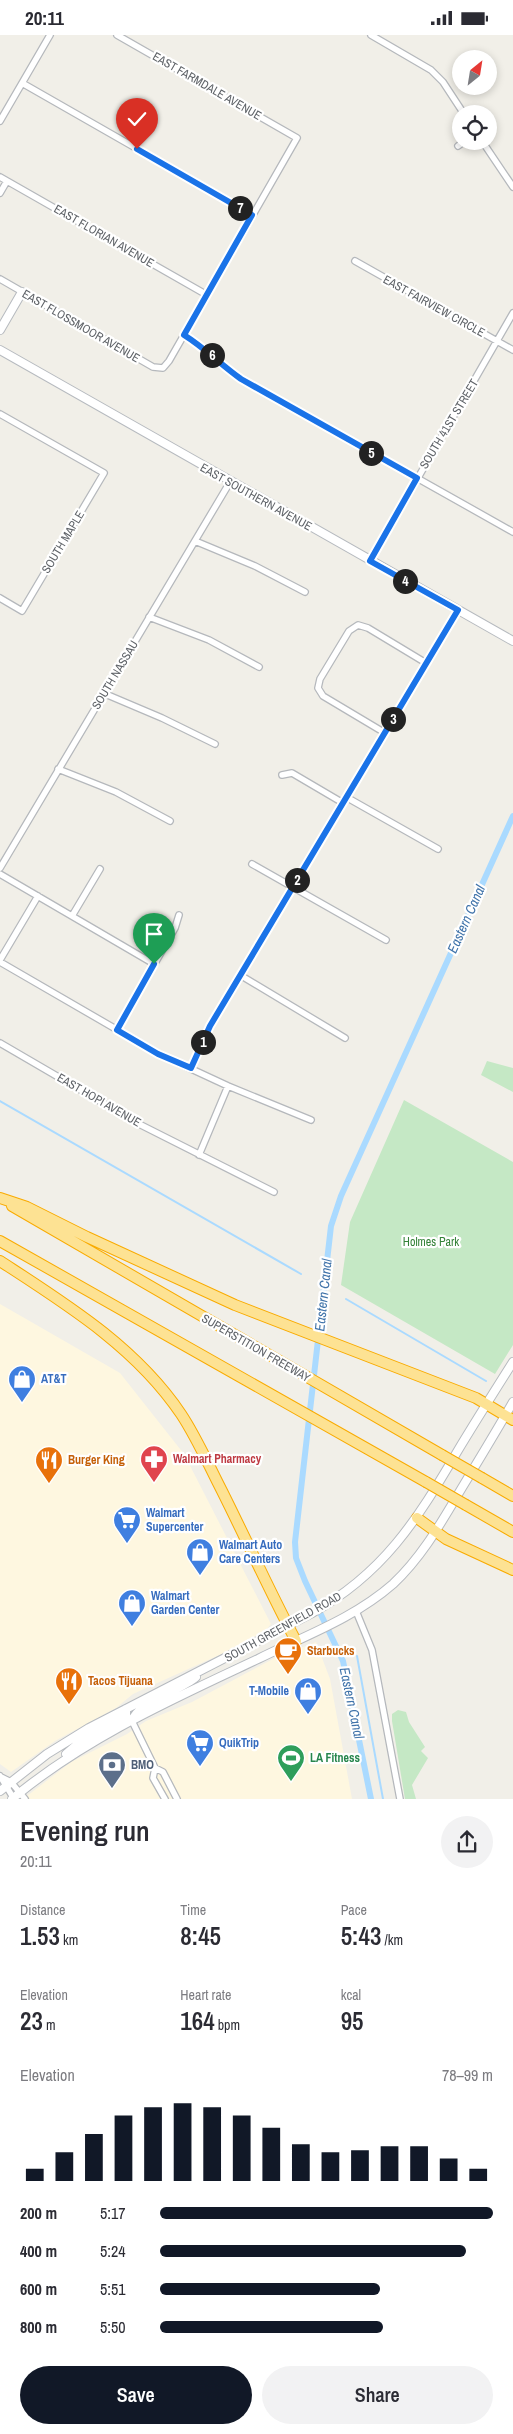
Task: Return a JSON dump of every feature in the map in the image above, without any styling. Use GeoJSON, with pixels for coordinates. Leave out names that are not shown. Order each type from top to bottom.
{"type":"FeatureCollection","features":[{"type":"Feature","properties":{"kind":"highway"},"geometry":{"type":"LineString","coordinates":[[0,1199],[28,1207],[157,1271],[286,1327],[476,1398],[509,1418]]}},
{"type":"Feature","properties":{"kind":"highway","name":"SUPERSTITION FREEWAY"},"geometry":{"type":"LineString","coordinates":[[0,1199],[513,1496]]}},
{"type":"Feature","properties":{"kind":"highway"},"geometry":{"type":"LineString","coordinates":[[0,1241],[513,1532]]}},
{"type":"Feature","properties":{"kind":"highway"},"geometry":{"type":"LineString","coordinates":[[0,1261],[85,1318],[119,1345],[181,1415],[200,1447],[296,1641]]}},
{"type":"Feature","properties":{"kind":"highway"},"geometry":{"type":"LineString","coordinates":[[417,1518],[446,1539],[513,1570]]}},
{"type":"Feature","properties":{"kind":"main road"},"geometry":{"type":"LineString","coordinates":[[0,330],[22,292]]}},
{"type":"Feature","properties":{"kind":"main road","name":"EAST SOUTHERN AVENUE"},"geometry":{"type":"LineString","coordinates":[[0,350],[513,641]]}},
{"type":"Feature","properties":{"kind":"main road","name":"SOUTH GREENFIELD ROAD"},"geometry":{"type":"LineString","coordinates":[[5,1787],[69,1740],[332,1602],[380,1563],[417,1518],[513,1362]]}},
{"type":"Feature","properties":{"kind":"main road","name":"SOUTH GREENFIELD ROAD"},"geometry":{"type":"LineString","coordinates":[[13,1799],[22,1796],[57,1765],[132,1721],[340,1620],[356,1611],[393,1583],[418,1557],[436,1532],[509,1418],[513,1402]]}},
{"type":"Feature","properties":{"kind":"main road"},"geometry":{"type":"LineString","coordinates":[[132,1721],[138,1710],[181,1688],[205,1669]]}},
{"type":"Feature","properties":{"kind":"main road"},"geometry":{"type":"LineString","coordinates":[[57,1765],[80,1742],[124,1717],[126,1709]]}},
{"type":"Feature","properties":{"kind":"street"},"geometry":{"type":"LineString","coordinates":[[0,121],[50,35]]}},
{"type":"Feature","properties":{"kind":"street","name":"EAST FARMDALE AVENUE"},"geometry":{"type":"LineString","coordinates":[[117,35],[297,138],[252,215]]}},
{"type":"Feature","properties":{"kind":"street"},"geometry":{"type":"LineString","coordinates":[[371,35],[431,70],[443,82],[458,105]]}},
{"type":"Feature","properties":{"kind":"street"},"geometry":{"type":"LineString","coordinates":[[22,83],[252,215],[184,335],[205,349],[224,367],[241,379],[513,532]]}},
{"type":"Feature","properties":{"kind":"street"},"geometry":{"type":"LineString","coordinates":[[488,150],[513,187]]}},
{"type":"Feature","properties":{"kind":"street","name":"EAST FLORIAN AVENUE"},"geometry":{"type":"LineString","coordinates":[[0,177],[207,295]]}},
{"type":"Feature","properties":{"kind":"street"},"geometry":{"type":"LineString","coordinates":[[0,193],[7,181]]}},
{"type":"Feature","properties":{"kind":"street","name":"EAST FAIRVIEW CIRCLE"},"geometry":{"type":"LineString","coordinates":[[355,261],[513,350]]}},
{"type":"Feature","properties":{"kind":"street","name":"EAST FLOSSMOOR AVENUE"},"geometry":{"type":"LineString","coordinates":[[0,279],[153,367],[162,368],[168,364],[184,335]]}},
{"type":"Feature","properties":{"kind":"street","name":"SOUTH 41ST STREET"},"geometry":{"type":"LineString","coordinates":[[370,561],[513,313]]}},
{"type":"Feature","properties":{"kind":"street","name":"SOUTH MAPLE"},"geometry":{"type":"LineString","coordinates":[[0,414],[104,473],[22,611],[0,598]]}},
{"type":"Feature","properties":{"kind":"street","name":"SOUTH NASSAU"},"geometry":{"type":"LineString","coordinates":[[0,868],[230,482]]}},
{"type":"Feature","properties":{"kind":"street"},"geometry":{"type":"LineString","coordinates":[[194,541],[255,566],[305,593]]}},
{"type":"Feature","properties":{"kind":"street"},"geometry":{"type":"LineString","coordinates":[[191,1068],[210,1026],[458,610]]}},
{"type":"Feature","properties":{"kind":"street"},"geometry":{"type":"LineString","coordinates":[[149,617],[209,641],[259,667]]}},
{"type":"Feature","properties":{"kind":"street"},"geometry":{"type":"LineString","coordinates":[[385,733],[323,697],[318,688],[320,679],[349,631],[358,625],[368,628],[426,663]]}},
{"type":"Feature","properties":{"kind":"street"},"geometry":{"type":"LineString","coordinates":[[103,693],[162,718],[215,744]]}},
{"type":"Feature","properties":{"kind":"street"},"geometry":{"type":"LineString","coordinates":[[58,769],[116,792],[170,821]]}},
{"type":"Feature","properties":{"kind":"street"},"geometry":{"type":"LineString","coordinates":[[282,775],[292,773],[438,849]]}},
{"type":"Feature","properties":{"kind":"street"},"geometry":{"type":"LineString","coordinates":[[252,864],[386,940]]}},
{"type":"Feature","properties":{"kind":"street"},"geometry":{"type":"LineString","coordinates":[[72,916],[100,869]]}},
{"type":"Feature","properties":{"kind":"street"},"geometry":{"type":"LineString","coordinates":[[0,874],[154,964]]}},
{"type":"Feature","properties":{"kind":"street"},"geometry":{"type":"LineString","coordinates":[[38,896],[0,961],[158,1054],[228,1086],[311,1120]]}},
{"type":"Feature","properties":{"kind":"street"},"geometry":{"type":"LineString","coordinates":[[117,1030],[175,928],[179,915]]}},
{"type":"Feature","properties":{"kind":"street"},"geometry":{"type":"LineString","coordinates":[[240,975],[346,1038]]}},
{"type":"Feature","properties":{"kind":"street","name":"EAST HOPI AVENUE"},"geometry":{"type":"LineString","coordinates":[[0,1043],[139,1124],[274,1192]]}},
{"type":"Feature","properties":{"kind":"street"},"geometry":{"type":"LineString","coordinates":[[199,1155],[228,1086]]}},
{"type":"Feature","properties":{"kind":"street"},"geometry":{"type":"LineString","coordinates":[[356,1611],[372,1649],[400,1799]]}},
{"type":"Feature","properties":{"kind":"street"},"geometry":{"type":"LineString","coordinates":[[132,1721],[155,1768],[163,1772],[177,1799]]}},
{"type":"Feature","properties":{"kind":"street"},"geometry":{"type":"LineString","coordinates":[[155,1768],[153,1778],[164,1799]]}},
{"type":"Feature","properties":{"kind":"street"},"geometry":{"type":"LineString","coordinates":[[0,1777],[13,1799]]}},
{"type":"Feature","properties":{"kind":"street"},"geometry":{"type":"LineString","coordinates":[[5,1787],[22,1796]]}},
{"type":"Feature","properties":{"kind":"shaded area"},"geometry":{"type":"Polygon","coordinates":[[[0,1304],[120,1373],[184,1454],[271,1624],[266,1630],[237,1647],[133,1694],[116,1708],[55,1741],[11,1772],[0,1764],[0,1304]]]}},
{"type":"Feature","properties":{"kind":"shaded area"},"geometry":{"type":"Polygon","coordinates":[[[316,1642],[330,1679],[352,1799],[23,1799],[71,1762],[127,1734],[146,1721],[192,1702],[290,1650],[316,1642]]]}},
{"type":"Feature","properties":{"kind":"green space"},"geometry":{"type":"Polygon","coordinates":[[[487,1061],[513,1068],[513,1092],[481,1075],[487,1061]]]}},
{"type":"Feature","properties":{"kind":"green space","name":"Holmes Park"},"geometry":{"type":"Polygon","coordinates":[[[404,1100],[513,1162],[513,1345],[495,1374],[341,1285],[350,1222],[404,1100]]]}},
{"type":"Feature","properties":{"kind":"green space"},"geometry":{"type":"Polygon","coordinates":[[[398,1710],[406,1712],[409,1722],[425,1747],[421,1751],[428,1758],[412,1785],[416,1799],[405,1799],[392,1721],[392,1714],[398,1710]]]}},
{"type":"Feature","properties":{"kind":"waterway","name":"Eastern Canal"},"geometry":{"type":"LineString","coordinates":[[371,1799],[343,1661],[296,1558],[295,1542],[331,1226],[341,1196],[513,816]]}},
{"type":"Feature","properties":{"kind":"waterway"},"geometry":{"type":"LineString","coordinates":[[0,1101],[301,1274]]}},
{"type":"Feature","properties":{"kind":"waterway"},"geometry":{"type":"LineString","coordinates":[[346,1299],[486,1381]]}},
{"type":"Feature","properties":{"kind":"waterway"},"geometry":{"type":"LineString","coordinates":[[357,1656],[383,1799]]}},
{"type":"Feature","properties":{"kind":"place","name":"AT&T"},"geometry":{"type":"Point","coordinates":[22,1403]}},
{"type":"Feature","properties":{"kind":"place","name":"Walmart Pharmacy"},"geometry":{"type":"Point","coordinates":[154,1483]}},
{"type":"Feature","properties":{"kind":"place","name":"Burger King"},"geometry":{"type":"Point","coordinates":[49,1484]}},
{"type":"Feature","properties":{"kind":"place","name":"Walmart Supercenter"},"geometry":{"type":"Point","coordinates":[127,1544]}},
{"type":"Feature","properties":{"kind":"place","name":"Walmart Auto Care Centers"},"geometry":{"type":"Point","coordinates":[200,1576]}},
{"type":"Feature","properties":{"kind":"place","name":"Walmart Garden Center"},"geometry":{"type":"Point","coordinates":[132,1627]}},
{"type":"Feature","properties":{"kind":"place","name":"Starbucks"},"geometry":{"type":"Point","coordinates":[288,1675]}},
{"type":"Feature","properties":{"kind":"place","name":"Tacos Tijuana"},"geometry":{"type":"Point","coordinates":[69,1705]}},
{"type":"Feature","properties":{"kind":"place","name":"T-Mobile"},"geometry":{"type":"Point","coordinates":[308,1715]}},
{"type":"Feature","properties":{"kind":"place","name":"QuikTrip"},"geometry":{"type":"Point","coordinates":[200,1767]}},
{"type":"Feature","properties":{"kind":"place","name":"LA Fitness"},"geometry":{"type":"Point","coordinates":[291,1782]}},
{"type":"Feature","properties":{"kind":"place","name":"BMO"},"geometry":{"type":"Point","coordinates":[112,1789]}},
{"type":"Feature","properties":{"kind":"route"},"geometry":{"type":"LineString","coordinates":[[137,149],[252,215],[184,335],[205,349],[224,367],[241,379],[417,478],[370,561],[458,610],[210,1026],[191,1068],[158,1054],[117,1030],[154,964]]}}]}
